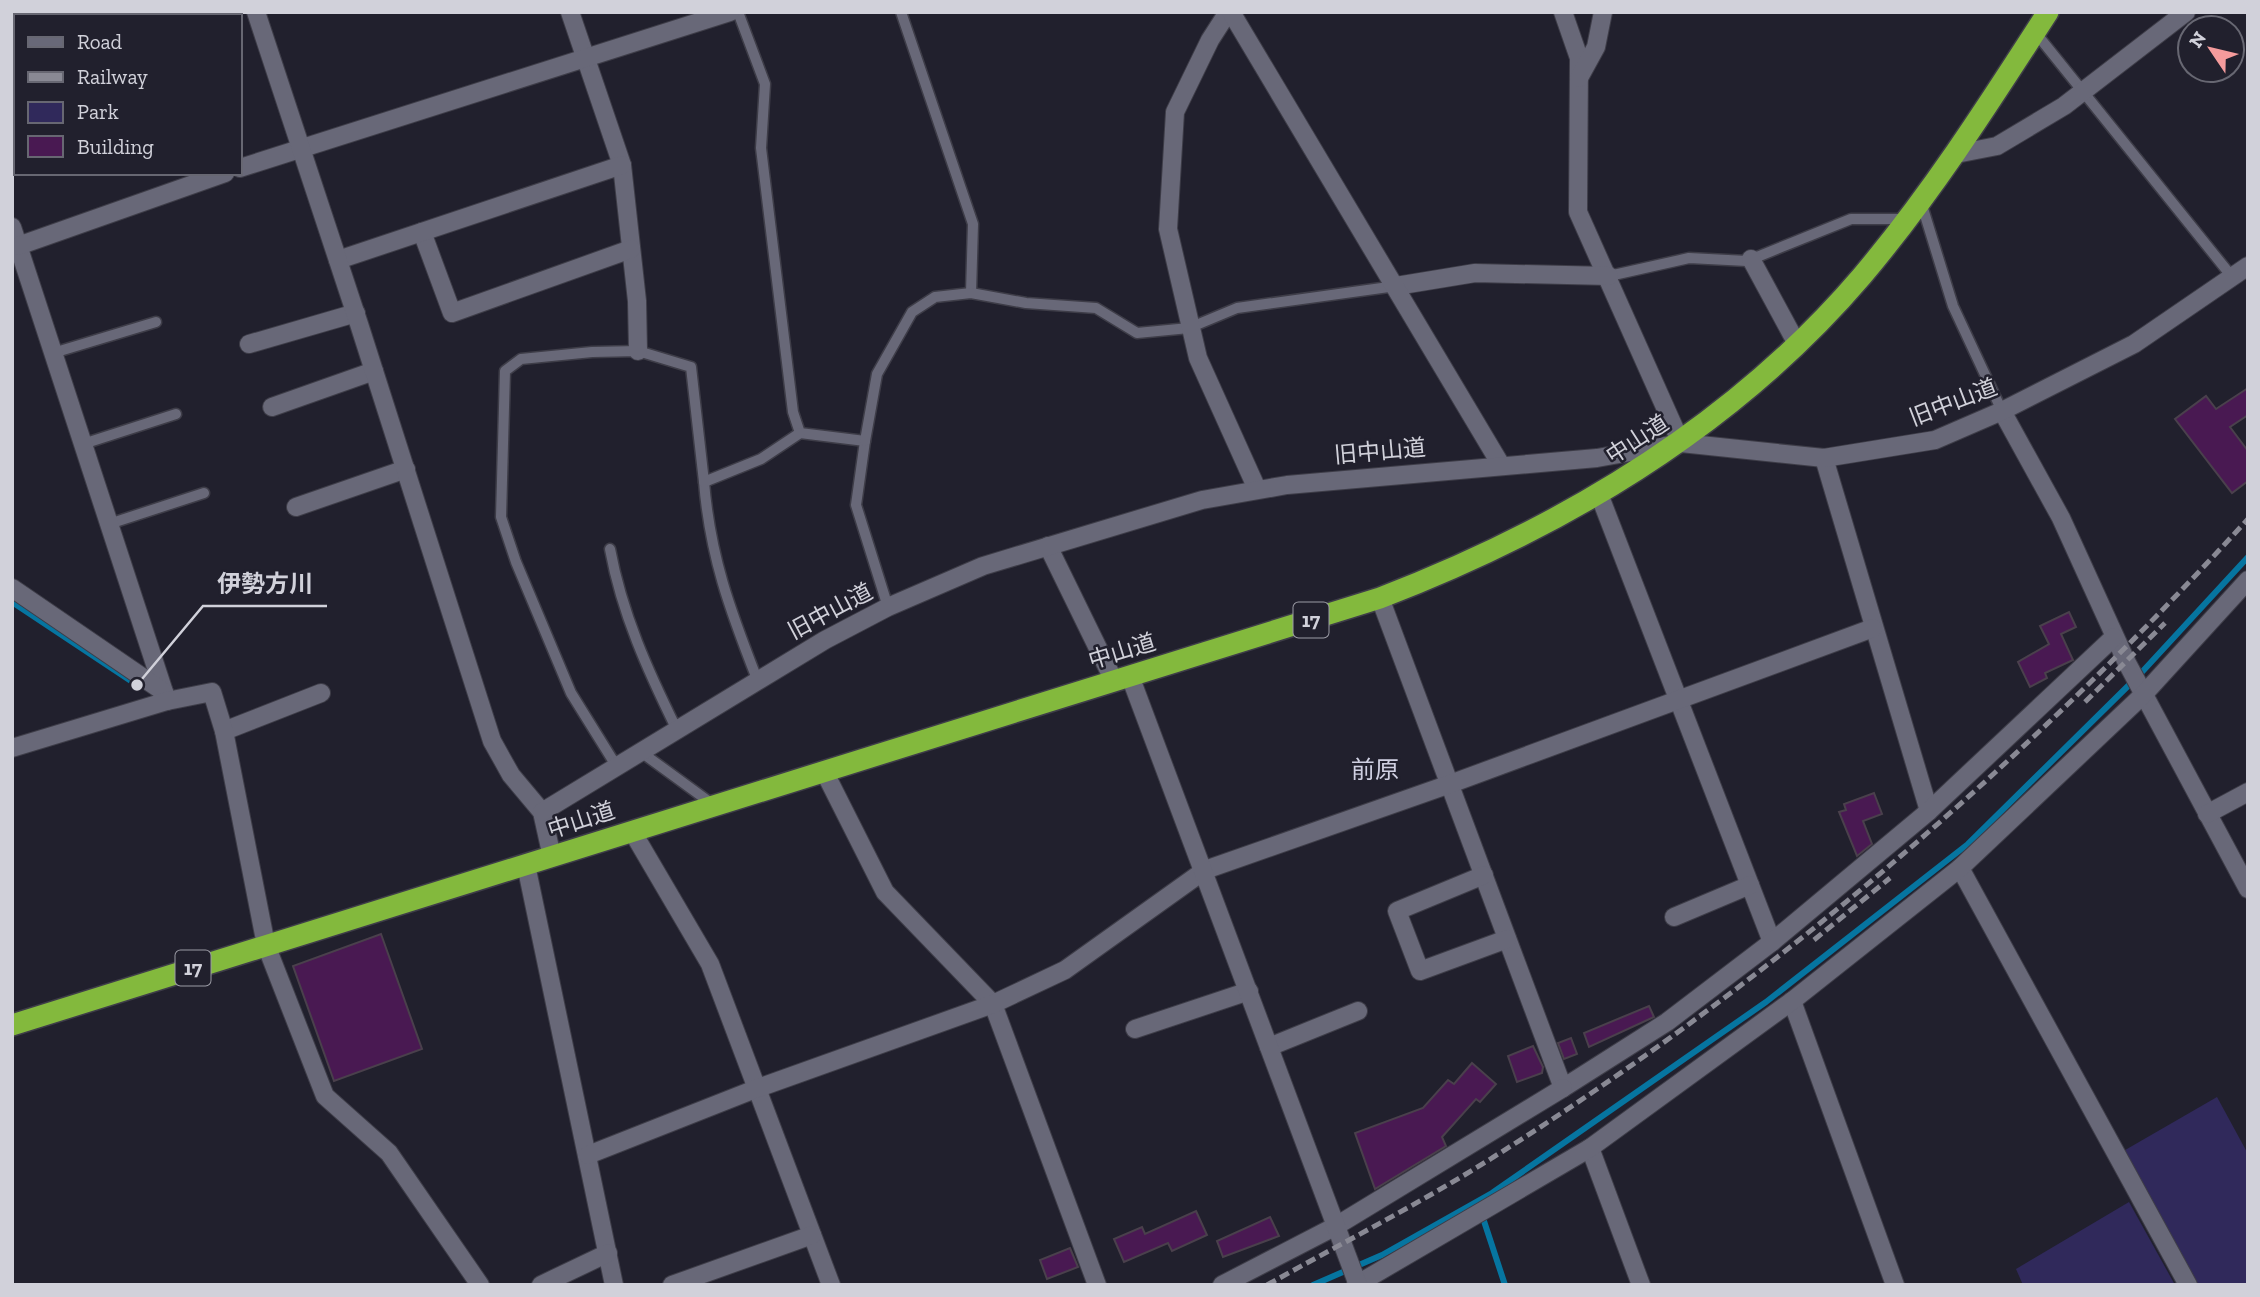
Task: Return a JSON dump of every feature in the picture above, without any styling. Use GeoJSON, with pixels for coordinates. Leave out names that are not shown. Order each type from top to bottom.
{"type":"FeatureCollection","features":[{"type":"Feature","properties":{"kind":"highway","name":"中山道"},"geometry":{"type":"LineString","coordinates":[[12,1025],[1380,598],[1508,544],[1599,494],[1681,443],[1797,344],[1861,277],[1921,202],[1956,154],[2048,12]]}},
{"type":"Feature","properties":{"kind":"street"},"geometry":{"type":"LineString","coordinates":[[256,12],[356,313],[492,741],[511,775],[542,813],[552,857]]}},
{"type":"Feature","properties":{"kind":"street"},"geometry":{"type":"LineString","coordinates":[[569,12],[622,165],[638,351]]}},
{"type":"Feature","properties":{"kind":"street"},"geometry":{"type":"LineString","coordinates":[[242,167],[301,146],[730,12]]}},
{"type":"Feature","properties":{"kind":"street"},"geometry":{"type":"LineString","coordinates":[[1257,489],[1199,358],[1189,328],[1168,229],[1175,112],[1210,40],[1229,12],[1396,286],[1501,465]]}},
{"type":"Feature","properties":{"kind":"street"},"geometry":{"type":"LineString","coordinates":[[1563,12],[1579,58],[1578,212],[1609,276],[1681,443]]}},
{"type":"Feature","properties":{"kind":"street"},"geometry":{"type":"LineString","coordinates":[[1579,78],[1596,47],[1603,12]]}},
{"type":"Feature","properties":{"kind":"street"},"geometry":{"type":"LineString","coordinates":[[1956,154],[1997,146],[2084,91],[2186,12]]}},
{"type":"Feature","properties":{"kind":"street"},"geometry":{"type":"LineString","coordinates":[[338,260],[622,165]]}},
{"type":"Feature","properties":{"kind":"street"},"geometry":{"type":"LineString","coordinates":[[18,246],[219,175]]}},
{"type":"Feature","properties":{"kind":"street"},"geometry":{"type":"LineString","coordinates":[[12,227],[165,697]]}},
{"type":"Feature","properties":{"kind":"street"},"geometry":{"type":"LineString","coordinates":[[422,232],[452,313],[631,249]]}},
{"type":"Feature","properties":{"kind":"street"},"geometry":{"type":"LineString","coordinates":[[1751,259],[1797,344]]}},
{"type":"Feature","properties":{"kind":"street","name":"旧中山道"},"geometry":{"type":"LineString","coordinates":[[542,813],[757,679],[888,607],[983,566],[1202,500],[1257,489],[1597,458],[1681,443],[1824,458],[1935,440],[2002,411],[2134,344],[2248,266]]}},
{"type":"Feature","properties":{"kind":"street"},"geometry":{"type":"LineString","coordinates":[[1396,286],[1475,273],[1609,276]]}},
{"type":"Feature","properties":{"kind":"street"},"geometry":{"type":"LineString","coordinates":[[249,344],[356,313]]}},
{"type":"Feature","properties":{"kind":"street"},"geometry":{"type":"LineString","coordinates":[[272,408],[374,370]]}},
{"type":"Feature","properties":{"kind":"street"},"geometry":{"type":"LineString","coordinates":[[2002,411],[2061,518],[2114,637],[2248,889]]}},
{"type":"Feature","properties":{"kind":"street"},"geometry":{"type":"LineString","coordinates":[[1824,458],[1930,811]]}},
{"type":"Feature","properties":{"kind":"street"},"geometry":{"type":"LineString","coordinates":[[296,507],[406,468]]}},
{"type":"Feature","properties":{"kind":"street"},"geometry":{"type":"LineString","coordinates":[[1599,494],[1772,942]]}},
{"type":"Feature","properties":{"kind":"street"},"geometry":{"type":"LineString","coordinates":[[1048,546],[1122,679],[1205,870],[1357,1284],[1590,1148],[1792,1001],[1959,868],[2144,694],[2248,580]]}},
{"type":"Feature","properties":{"kind":"street"},"geometry":{"type":"LineString","coordinates":[[12,588],[165,697]]}},
{"type":"Feature","properties":{"kind":"street"},"geometry":{"type":"LineString","coordinates":[[1380,598],[1563,1088]]}},
{"type":"Feature","properties":{"kind":"street"},"geometry":{"type":"LineString","coordinates":[[588,1155],[758,1088],[993,1004],[1065,970],[1205,870],[1450,784],[1873,628]]}},
{"type":"Feature","properties":{"kind":"street"},"geometry":{"type":"LineString","coordinates":[[1223,1285],[1336,1226],[1667,1022],[1772,942],[1930,811],[2114,637]]}},
{"type":"Feature","properties":{"kind":"street"},"geometry":{"type":"LineString","coordinates":[[12,748],[165,697],[212,692],[223,731],[266,945],[325,1096],[389,1153],[480,1285]]}},
{"type":"Feature","properties":{"kind":"street"},"geometry":{"type":"LineString","coordinates":[[223,731],[321,693]]}},
{"type":"Feature","properties":{"kind":"street"},"geometry":{"type":"LineString","coordinates":[[824,771],[885,892],[993,1004],[1097,1285]]}},
{"type":"Feature","properties":{"kind":"street"},"geometry":{"type":"LineString","coordinates":[[2207,814],[2248,792]]}},
{"type":"Feature","properties":{"kind":"street"},"geometry":{"type":"LineString","coordinates":[[632,831],[710,964],[831,1285]]}},
{"type":"Feature","properties":{"kind":"street"},"geometry":{"type":"LineString","coordinates":[[526,866],[614,1285]]}},
{"type":"Feature","properties":{"kind":"street"},"geometry":{"type":"LineString","coordinates":[[1959,868],[2188,1285]]}},
{"type":"Feature","properties":{"kind":"street"},"geometry":{"type":"LineString","coordinates":[[1484,874],[1397,911],[1420,971],[1507,939]]}},
{"type":"Feature","properties":{"kind":"street"},"geometry":{"type":"LineString","coordinates":[[1674,917],[1750,886]]}},
{"type":"Feature","properties":{"kind":"street"},"geometry":{"type":"LineString","coordinates":[[1135,1029],[1249,991]]}},
{"type":"Feature","properties":{"kind":"street"},"geometry":{"type":"LineString","coordinates":[[1792,1001],[1895,1285]]}},
{"type":"Feature","properties":{"kind":"street"},"geometry":{"type":"LineString","coordinates":[[1269,1047],[1358,1011]]}},
{"type":"Feature","properties":{"kind":"street"},"geometry":{"type":"LineString","coordinates":[[1590,1148],[1641,1285]]}},
{"type":"Feature","properties":{"kind":"street"},"geometry":{"type":"LineString","coordinates":[[672,1285],[812,1235]]}},
{"type":"Feature","properties":{"kind":"street"},"geometry":{"type":"LineString","coordinates":[[541,1285],[608,1253]]}},
{"type":"Feature","properties":{"kind":"lane"},"geometry":{"type":"LineString","coordinates":[[738,12],[765,84],[761,148],[793,412],[800,433]]}},
{"type":"Feature","properties":{"kind":"lane"},"geometry":{"type":"LineString","coordinates":[[901,12],[973,224],[971,293]]}},
{"type":"Feature","properties":{"kind":"lane"},"geometry":{"type":"LineString","coordinates":[[2035,32],[2233,278]]}},
{"type":"Feature","properties":{"kind":"lane"},"geometry":{"type":"LineString","coordinates":[[1921,202],[1953,306],[2002,411]]}},
{"type":"Feature","properties":{"kind":"lane"},"geometry":{"type":"LineString","coordinates":[[1609,276],[1689,258],[1751,259],[1851,219],[1908,219]]}},
{"type":"Feature","properties":{"kind":"lane"},"geometry":{"type":"LineString","coordinates":[[888,607],[856,505],[865,440],[877,374],[912,312],[934,297],[971,293],[1026,303],[1096,308],[1137,333],[1189,328],[1237,308],[1396,286]]}},
{"type":"Feature","properties":{"kind":"lane"},"geometry":{"type":"LineString","coordinates":[[53,353],[156,321]]}},
{"type":"Feature","properties":{"kind":"lane"},"geometry":{"type":"LineString","coordinates":[[617,767],[571,693],[516,562],[501,517],[505,371],[521,359],[638,351],[691,367],[708,530],[726,598],[757,679]]}},
{"type":"Feature","properties":{"kind":"lane"},"geometry":{"type":"LineString","coordinates":[[83,444],[176,414]]}},
{"type":"Feature","properties":{"kind":"lane"},"geometry":{"type":"LineString","coordinates":[[704,482],[761,459],[800,433],[865,440]]}},
{"type":"Feature","properties":{"kind":"lane"},"geometry":{"type":"LineString","coordinates":[[109,524],[204,493]]}},
{"type":"Feature","properties":{"kind":"lane"},"geometry":{"type":"LineString","coordinates":[[610,549],[618,592],[644,663],[677,730]]}},
{"type":"Feature","properties":{"kind":"lane"},"geometry":{"type":"LineString","coordinates":[[641,752],[715,806]]}},
{"type":"Feature","properties":{"kind":"green space"},"geometry":{"type":"Polygon","coordinates":[[[2217,1097],[2248,1154],[2248,1285],[2194,1285],[2120,1153],[2217,1097]]]}},
{"type":"Feature","properties":{"kind":"green space"},"geometry":{"type":"Polygon","coordinates":[[[2129,1202],[2175,1285],[2023,1285],[2016,1269],[2129,1202]]]}},
{"type":"Feature","properties":{"kind":"building"},"geometry":{"type":"Polygon","coordinates":[[[2248,388],[2248,415],[2230,427],[2248,451],[2248,481],[2232,493],[2175,419],[2206,396],[2216,409],[2248,388]]]}},
{"type":"Feature","properties":{"kind":"building"},"geometry":{"type":"Polygon","coordinates":[[[2069,612],[2076,627],[2061,634],[2073,660],[2045,673],[2047,678],[2030,687],[2018,662],[2049,644],[2040,626],[2069,612]]]}},
{"type":"Feature","properties":{"kind":"building"},"geometry":{"type":"Polygon","coordinates":[[[1874,793],[1882,814],[1863,821],[1872,844],[1857,856],[1839,812],[1846,810],[1844,804],[1874,793]]]}},
{"type":"Feature","properties":{"kind":"building"},"geometry":{"type":"Polygon","coordinates":[[[381,934],[422,1049],[334,1081],[293,966],[381,934]]]}},
{"type":"Feature","properties":{"kind":"building"},"geometry":{"type":"Polygon","coordinates":[[[1649,1006],[1654,1017],[1589,1047],[1584,1033],[1649,1006]]]}},
{"type":"Feature","properties":{"kind":"building"},"geometry":{"type":"Polygon","coordinates":[[[1571,1038],[1577,1054],[1564,1059],[1558,1043],[1571,1038]]]}},
{"type":"Feature","properties":{"kind":"building"},"geometry":{"type":"Polygon","coordinates":[[[1533,1046],[1543,1067],[1542,1073],[1517,1082],[1508,1056],[1533,1046]]]}},
{"type":"Feature","properties":{"kind":"building"},"geometry":{"type":"Polygon","coordinates":[[[1472,1063],[1496,1084],[1480,1102],[1476,1099],[1442,1137],[1446,1146],[1375,1189],[1355,1133],[1423,1108],[1448,1080],[1454,1084],[1472,1063]]]}},
{"type":"Feature","properties":{"kind":"building"},"geometry":{"type":"Polygon","coordinates":[[[1196,1211],[1207,1235],[1172,1251],[1168,1243],[1124,1262],[1114,1239],[1142,1227],[1145,1234],[1196,1211]]]}},
{"type":"Feature","properties":{"kind":"building"},"geometry":{"type":"Polygon","coordinates":[[[1270,1217],[1279,1236],[1223,1257],[1217,1241],[1270,1217]]]}},
{"type":"Feature","properties":{"kind":"building"},"geometry":{"type":"Polygon","coordinates":[[[1070,1248],[1078,1267],[1047,1279],[1040,1260],[1070,1248]]]}},
{"type":"Feature","properties":{"kind":"waterway"},"geometry":{"type":"LineString","coordinates":[[2142,672],[2248,557]]}},
{"type":"Feature","properties":{"kind":"waterway"},"geometry":{"type":"LineString","coordinates":[[12,602],[137,685]]}},
{"type":"Feature","properties":{"kind":"waterway"},"geometry":{"type":"LineString","coordinates":[[1313,1285],[1382,1255],[1492,1193],[1766,1002],[1968,844],[2129,685]]}},
{"type":"Feature","properties":{"kind":"waterway"},"geometry":{"type":"LineString","coordinates":[[1482,1215],[1505,1285]]}},
{"type":"Feature","properties":{"kind":"railway"},"geometry":{"type":"LineString","coordinates":[[1267,1285],[1492,1158],[1596,1090],[1795,943],[1985,782],[2075,697],[2248,519]]}},
{"type":"Feature","properties":{"kind":"railway"},"geometry":{"type":"LineString","coordinates":[[2085,702],[2165,623]]}},
{"type":"Feature","properties":{"kind":"railway"},"geometry":{"type":"LineString","coordinates":[[1814,940],[1890,878]]}},
{"type":"Feature","properties":{"kind":"place","name":"伊勢方川"},"geometry":{"type":"Point","coordinates":[137,685]}},
{"type":"Feature","properties":{"kind":"district","name":"前原"},"geometry":{"type":"Point","coordinates":[1375,770]}}]}
